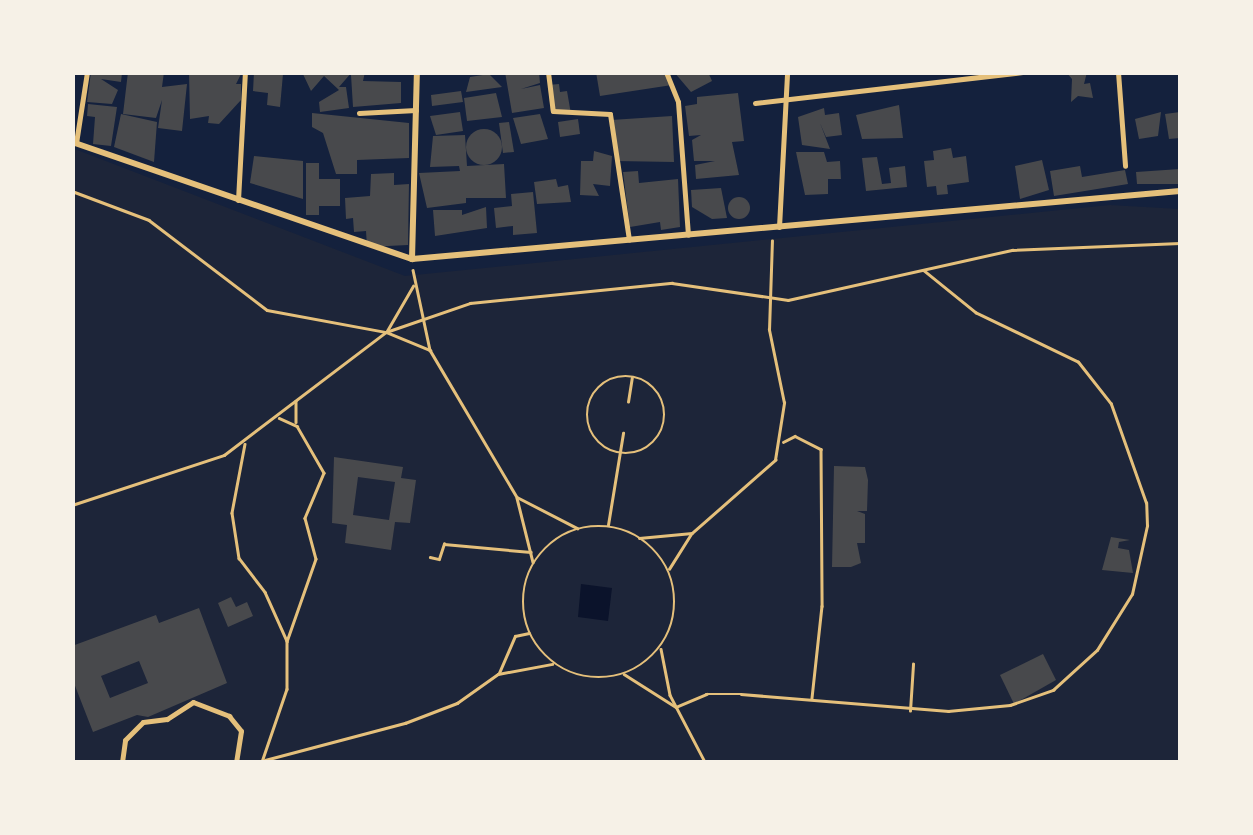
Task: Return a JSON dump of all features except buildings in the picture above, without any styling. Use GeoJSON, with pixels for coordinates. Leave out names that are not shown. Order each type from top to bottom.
{"type":"FeatureCollection","features":[{"type":"Feature","properties":{"kind":"street"},"geometry":{"type":"LineString","coordinates":[[87,72],[74,143],[412,259],[1180,191]]}},
{"type":"Feature","properties":{"kind":"street"},"geometry":{"type":"LineString","coordinates":[[238,200],[246,72]]}},
{"type":"Feature","properties":{"kind":"street"},"geometry":{"type":"LineString","coordinates":[[412,259],[417,72]]}},
{"type":"Feature","properties":{"kind":"street"},"geometry":{"type":"LineString","coordinates":[[548,72],[554,111],[610,114],[628,240]]}},
{"type":"Feature","properties":{"kind":"street"},"geometry":{"type":"LineString","coordinates":[[666,72],[678,102],[688,235]]}},
{"type":"Feature","properties":{"kind":"street"},"geometry":{"type":"LineString","coordinates":[[778,227],[787,72]]}},
{"type":"Feature","properties":{"kind":"street"},"geometry":{"type":"LineString","coordinates":[[754,103],[1024,72]]}},
{"type":"Feature","properties":{"kind":"street"},"geometry":{"type":"LineString","coordinates":[[1118,72],[1125,166]]}},
{"type":"Feature","properties":{"kind":"street"},"geometry":{"type":"LineString","coordinates":[[359,113],[416,110]]}},
{"type":"Feature","properties":{"kind":"street"},"geometry":{"type":"LineString","coordinates":[[122,762],[126,740],[143,722],[167,719],[193,702],[229,716],[241,730],[236,762]]}},
{"type":"Feature","properties":{"kind":"path"},"geometry":{"type":"LineString","coordinates":[[72,191],[149,220],[267,310],[386,332],[430,350]]}},
{"type":"Feature","properties":{"kind":"path"},"geometry":{"type":"LineString","coordinates":[[668,572],[692,533],[748,489],[775,460],[782,442],[784,403],[772,365],[772,241]]}},
{"type":"Feature","properties":{"kind":"path"},"geometry":{"type":"LineString","coordinates":[[72,505],[190,469],[245,442],[386,332],[422,316],[540,291],[611,285],[672,283],[769,298],[826,294],[1012,250],[1180,243]]}},
{"type":"Feature","properties":{"kind":"path"},"geometry":{"type":"LineString","coordinates":[[412,259],[430,350],[517,497],[533,564],[523,610],[529,632],[553,664]]}},
{"type":"Feature","properties":{"kind":"path"},"geometry":{"type":"LineString","coordinates":[[676,707],[706,694],[812,700],[910,712],[1010,705],[1072,676],[1132,594],[1147,526],[1126,437],[1111,404],[1078,362],[976,313],[923,270]]}},
{"type":"Feature","properties":{"kind":"path"},"geometry":{"type":"LineString","coordinates":[[386,332],[409,302],[414,281]]}},
{"type":"Feature","properties":{"kind":"path"},"geometry":{"type":"LineString","coordinates":[[628,402],[632,377]]}},
{"type":"Feature","properties":{"kind":"path"},"geometry":{"type":"LineString","coordinates":[[632,377],[658,392],[665,417],[656,441],[620,454],[598,442],[588,408],[600,386],[632,377]]}},
{"type":"Feature","properties":{"kind":"path"},"geometry":{"type":"LineString","coordinates":[[262,762],[288,689],[287,641],[316,558],[306,518],[324,473],[297,426],[296,400]]}},
{"type":"Feature","properties":{"kind":"path"},"geometry":{"type":"LineString","coordinates":[[277,417],[297,426]]}},
{"type":"Feature","properties":{"kind":"path"},"geometry":{"type":"LineString","coordinates":[[608,527],[623,433]]}},
{"type":"Feature","properties":{"kind":"path"},"geometry":{"type":"LineString","coordinates":[[782,442],[795,436],[821,448],[822,606],[812,700]]}},
{"type":"Feature","properties":{"kind":"path"},"geometry":{"type":"LineString","coordinates":[[245,442],[232,513],[239,558],[265,592],[287,641]]}},
{"type":"Feature","properties":{"kind":"path"},"geometry":{"type":"LineString","coordinates":[[517,497],[578,529],[608,527],[638,538],[692,533]]}},
{"type":"Feature","properties":{"kind":"path"},"geometry":{"type":"LineString","coordinates":[[533,564],[578,529]]}},
{"type":"Feature","properties":{"kind":"path"},"geometry":{"type":"LineString","coordinates":[[638,538],[668,572],[673,610],[661,646],[676,707],[704,762]]}},
{"type":"Feature","properties":{"kind":"path"},"geometry":{"type":"LineString","coordinates":[[430,557],[439,559],[444,544],[531,552]]}},
{"type":"Feature","properties":{"kind":"path"},"geometry":{"type":"LineString","coordinates":[[262,762],[405,723],[457,703],[498,674],[511,657],[515,636],[529,632]]}},
{"type":"Feature","properties":{"kind":"path"},"geometry":{"type":"LineString","coordinates":[[498,674],[553,664],[588,677],[624,674],[661,646]]}},
{"type":"Feature","properties":{"kind":"path"},"geometry":{"type":"LineString","coordinates":[[910,712],[913,664]]}},
{"type":"Feature","properties":{"kind":"path"},"geometry":{"type":"LineString","coordinates":[[624,674],[676,707]]}},
{"type":"Feature","properties":{"kind":"shaded area"},"geometry":{"type":"Polygon","coordinates":[[[72,148],[405,276],[1110,205],[1180,209],[1180,762],[73,762],[72,148]]]}},
{"type":"Feature","properties":{"kind":"shaded area"},"geometry":{"type":"Polygon","coordinates":[[[581,584],[612,588],[608,621],[578,617],[581,584]]]}}]}
